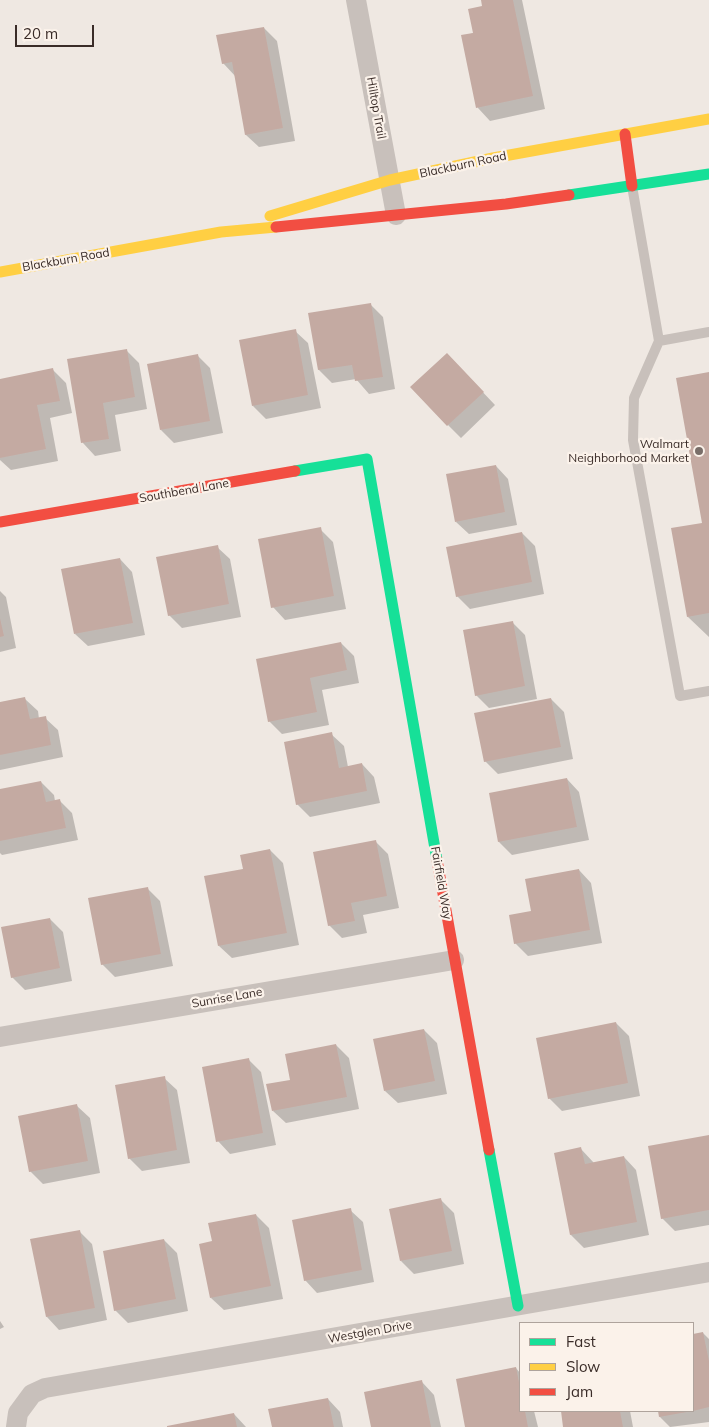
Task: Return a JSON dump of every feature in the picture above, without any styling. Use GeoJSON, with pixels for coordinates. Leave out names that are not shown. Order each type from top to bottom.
{"type":"FeatureCollection","features":[{"type":"Feature","properties":{"kind":"main road","name":"Blackburn Road"},"geometry":{"type":"LineString","coordinates":[[221,232],[326,198],[390,180],[493,158],[709,119]]}},
{"type":"Feature","properties":{"kind":"main road"},"geometry":{"type":"LineString","coordinates":[[625,134],[632,186]]}},
{"type":"Feature","properties":{"kind":"main road","name":"Blackburn Road"},"geometry":{"type":"LineString","coordinates":[[0,272],[221,232],[506,204],[709,174]]}},
{"type":"Feature","properties":{"kind":"main road","name":"Southbend Lane"},"geometry":{"type":"LineString","coordinates":[[0,522],[367,459]]}},
{"type":"Feature","properties":{"kind":"main road","name":"Fairfield Way"},"geometry":{"type":"LineString","coordinates":[[367,459],[454,960],[518,1306]]}},
{"type":"Feature","properties":{"kind":"street","name":"Hilltop Trail"},"geometry":{"type":"LineString","coordinates":[[356,0],[396,215]]}},
{"type":"Feature","properties":{"kind":"street","name":"Sunrise Lane"},"geometry":{"type":"LineString","coordinates":[[0,1037],[454,960]]}},
{"type":"Feature","properties":{"kind":"street","name":"Westglen Drive"},"geometry":{"type":"LineString","coordinates":[[16,1427],[18,1413],[32,1394],[46,1388],[709,1272]]}},
{"type":"Feature","properties":{"kind":"lane"},"geometry":{"type":"LineString","coordinates":[[632,186],[659,341],[634,398],[633,440],[680,696],[709,691]]}},
{"type":"Feature","properties":{"kind":"lane"},"geometry":{"type":"LineString","coordinates":[[659,341],[709,332]]}},
{"type":"Feature","properties":{"kind":"building"},"geometry":{"type":"Polygon","coordinates":[[[481,0],[513,0],[533,96],[476,108],[461,35],[473,33],[468,9],[482,6],[481,0]]]}},
{"type":"Feature","properties":{"kind":"building"},"geometry":{"type":"Polygon","coordinates":[[[264,27],[283,128],[245,135],[232,62],[222,64],[216,35],[264,27]]]}},
{"type":"Feature","properties":{"kind":"building"},"geometry":{"type":"Polygon","coordinates":[[[371,303],[383,377],[355,381],[352,365],[318,370],[308,313],[371,303]]]}},
{"type":"Feature","properties":{"kind":"building"},"geometry":{"type":"Polygon","coordinates":[[[296,329],[308,395],[252,406],[239,340],[296,329]]]}},
{"type":"Feature","properties":{"kind":"building"},"geometry":{"type":"Polygon","coordinates":[[[127,349],[135,397],[103,403],[109,439],[81,443],[67,359],[127,349]]]}},
{"type":"Feature","properties":{"kind":"building"},"geometry":{"type":"Polygon","coordinates":[[[447,353],[484,392],[447,426],[410,387],[447,353]]]}},
{"type":"Feature","properties":{"kind":"building"},"geometry":{"type":"Polygon","coordinates":[[[198,354],[210,421],[160,430],[147,364],[198,354]]]}},
{"type":"Feature","properties":{"kind":"building"},"geometry":{"type":"Polygon","coordinates":[[[53,368],[60,401],[37,405],[46,449],[0,458],[0,379],[53,368]]]}},
{"type":"Feature","properties":{"kind":"building","name":"Walmart Neighborhood Market"},"geometry":{"type":"Polygon","coordinates":[[[709,372],[709,613],[687,617],[671,528],[702,523],[676,378],[709,372]]]}},
{"type":"Feature","properties":{"kind":"building"},"geometry":{"type":"Polygon","coordinates":[[[496,465],[505,512],[455,522],[446,474],[496,465]]]}},
{"type":"Feature","properties":{"kind":"building"},"geometry":{"type":"Polygon","coordinates":[[[321,527],[334,596],[271,608],[258,539],[321,527]]]}},
{"type":"Feature","properties":{"kind":"building"},"geometry":{"type":"Polygon","coordinates":[[[522,532],[532,582],[456,597],[446,547],[522,532]]]}},
{"type":"Feature","properties":{"kind":"building"},"geometry":{"type":"Polygon","coordinates":[[[218,545],[229,604],[168,616],[156,557],[218,545]]]}},
{"type":"Feature","properties":{"kind":"building"},"geometry":{"type":"Polygon","coordinates":[[[120,558],[133,623],[74,634],[61,569],[120,558]]]}},
{"type":"Feature","properties":{"kind":"building"},"geometry":{"type":"Polygon","coordinates":[[[0,618],[4,636],[0,637],[0,618]]]}},
{"type":"Feature","properties":{"kind":"building"},"geometry":{"type":"Polygon","coordinates":[[[513,621],[525,686],[475,696],[463,630],[513,621]]]}},
{"type":"Feature","properties":{"kind":"building"},"geometry":{"type":"Polygon","coordinates":[[[341,642],[347,670],[310,678],[317,712],[268,722],[256,659],[341,642]]]}},
{"type":"Feature","properties":{"kind":"building"},"geometry":{"type":"Polygon","coordinates":[[[25,697],[30,719],[46,716],[51,745],[0,755],[0,702],[25,697]]]}},
{"type":"Feature","properties":{"kind":"building"},"geometry":{"type":"Polygon","coordinates":[[[551,698],[561,747],[484,762],[474,713],[551,698]]]}},
{"type":"Feature","properties":{"kind":"building"},"geometry":{"type":"Polygon","coordinates":[[[332,732],[339,768],[362,763],[367,791],[296,805],[284,742],[332,732]]]}},
{"type":"Feature","properties":{"kind":"building"},"geometry":{"type":"Polygon","coordinates":[[[567,778],[577,827],[498,842],[489,793],[567,778]]]}},
{"type":"Feature","properties":{"kind":"building"},"geometry":{"type":"Polygon","coordinates":[[[41,781],[46,802],[60,799],[66,828],[0,841],[0,789],[41,781]]]}},
{"type":"Feature","properties":{"kind":"building"},"geometry":{"type":"Polygon","coordinates":[[[376,840],[387,896],[351,903],[355,921],[328,926],[313,852],[376,840]]]}},
{"type":"Feature","properties":{"kind":"building"},"geometry":{"type":"Polygon","coordinates":[[[270,849],[287,933],[218,946],[204,876],[243,869],[240,855],[270,849]]]}},
{"type":"Feature","properties":{"kind":"building"},"geometry":{"type":"Polygon","coordinates":[[[579,869],[590,930],[514,944],[509,915],[531,911],[525,879],[579,869]]]}},
{"type":"Feature","properties":{"kind":"building"},"geometry":{"type":"Polygon","coordinates":[[[148,887],[161,954],[101,965],[88,898],[148,887]]]}},
{"type":"Feature","properties":{"kind":"building"},"geometry":{"type":"Polygon","coordinates":[[[50,918],[60,968],[11,978],[1,927],[50,918]]]}},
{"type":"Feature","properties":{"kind":"building"},"geometry":{"type":"Polygon","coordinates":[[[616,1022],[628,1083],[548,1099],[536,1038],[616,1022]]]}},
{"type":"Feature","properties":{"kind":"building"},"geometry":{"type":"Polygon","coordinates":[[[424,1029],[435,1081],[384,1091],[373,1039],[424,1029]]]}},
{"type":"Feature","properties":{"kind":"building"},"geometry":{"type":"Polygon","coordinates":[[[336,1044],[347,1097],[272,1111],[266,1084],[290,1080],[285,1054],[336,1044]]]}},
{"type":"Feature","properties":{"kind":"building"},"geometry":{"type":"Polygon","coordinates":[[[249,1058],[263,1133],[216,1142],[202,1067],[249,1058]]]}},
{"type":"Feature","properties":{"kind":"building"},"geometry":{"type":"Polygon","coordinates":[[[165,1076],[177,1150],[128,1159],[115,1085],[165,1076]]]}},
{"type":"Feature","properties":{"kind":"building"},"geometry":{"type":"Polygon","coordinates":[[[77,1104],[88,1161],[29,1172],[18,1116],[77,1104]]]}},
{"type":"Feature","properties":{"kind":"building"},"geometry":{"type":"Polygon","coordinates":[[[709,1135],[709,1210],[661,1219],[648,1146],[709,1135]]]}},
{"type":"Feature","properties":{"kind":"building"},"geometry":{"type":"Polygon","coordinates":[[[581,1147],[585,1164],[624,1156],[637,1222],[570,1235],[554,1153],[581,1147]]]}},
{"type":"Feature","properties":{"kind":"building"},"geometry":{"type":"Polygon","coordinates":[[[441,1198],[452,1251],[400,1261],[389,1209],[441,1198]]]}},
{"type":"Feature","properties":{"kind":"building"},"geometry":{"type":"Polygon","coordinates":[[[351,1208],[362,1270],[304,1281],[292,1220],[351,1208]]]}},
{"type":"Feature","properties":{"kind":"building"},"geometry":{"type":"Polygon","coordinates":[[[256,1214],[271,1286],[210,1298],[199,1244],[212,1241],[208,1223],[256,1214]]]}},
{"type":"Feature","properties":{"kind":"building"},"geometry":{"type":"Polygon","coordinates":[[[80,1230],[95,1308],[46,1317],[30,1239],[80,1230]]]}},
{"type":"Feature","properties":{"kind":"building"},"geometry":{"type":"Polygon","coordinates":[[[164,1239],[176,1299],[114,1311],[103,1251],[164,1239]]]}},
{"type":"Feature","properties":{"kind":"building"},"geometry":{"type":"Polygon","coordinates":[[[703,1332],[709,1361],[709,1407],[694,1411],[694,1334],[703,1332]]]}},
{"type":"Feature","properties":{"kind":"building"},"geometry":{"type":"Polygon","coordinates":[[[516,1367],[519,1382],[519,1412],[525,1412],[528,1427],[465,1427],[456,1379],[516,1367]]]}},
{"type":"Feature","properties":{"kind":"building"},"geometry":{"type":"Polygon","coordinates":[[[422,1380],[431,1427],[371,1427],[364,1392],[422,1380]]]}},
{"type":"Feature","properties":{"kind":"building"},"geometry":{"type":"Polygon","coordinates":[[[328,1398],[334,1427],[272,1427],[268,1409],[328,1398]]]}},
{"type":"Feature","properties":{"kind":"building"},"geometry":{"type":"Polygon","coordinates":[[[561,1412],[620,1412],[623,1427],[563,1427],[561,1412]]]}},
{"type":"Feature","properties":{"kind":"building"},"geometry":{"type":"Polygon","coordinates":[[[658,1412],[687,1412],[659,1417],[658,1412]]]}},
{"type":"Feature","properties":{"kind":"building"},"geometry":{"type":"Polygon","coordinates":[[[234,1413],[237,1427],[167,1427],[167,1426],[234,1413]]]}},
{"type":"Feature","properties":{"kind":"traffic: fast"},"geometry":{"type":"LineString","coordinates":[[569,195],[709,174]]}},
{"type":"Feature","properties":{"kind":"traffic: fast"},"geometry":{"type":"LineString","coordinates":[[295,471],[367,459],[437,860]]}},
{"type":"Feature","properties":{"kind":"traffic: fast"},"geometry":{"type":"LineString","coordinates":[[489,1150],[518,1306]]}},
{"type":"Feature","properties":{"kind":"traffic: slow"},"geometry":{"type":"LineString","coordinates":[[270,216],[390,180],[493,158],[709,119]]}},
{"type":"Feature","properties":{"kind":"traffic: slow"},"geometry":{"type":"LineString","coordinates":[[0,272],[221,232],[276,227]]}},
{"type":"Feature","properties":{"kind":"traffic: jam"},"geometry":{"type":"LineString","coordinates":[[625,134],[632,186]]}},
{"type":"Feature","properties":{"kind":"traffic: jam"},"geometry":{"type":"LineString","coordinates":[[276,227],[506,204],[569,195]]}},
{"type":"Feature","properties":{"kind":"traffic: jam"},"geometry":{"type":"LineString","coordinates":[[0,522],[295,471]]}},
{"type":"Feature","properties":{"kind":"traffic: jam"},"geometry":{"type":"LineString","coordinates":[[437,860],[489,1150]]}},
{"type":"Feature","properties":{"kind":"place","name":"Walmart Neighborhood Market"},"geometry":{"type":"Point","coordinates":[699,451]}}]}
